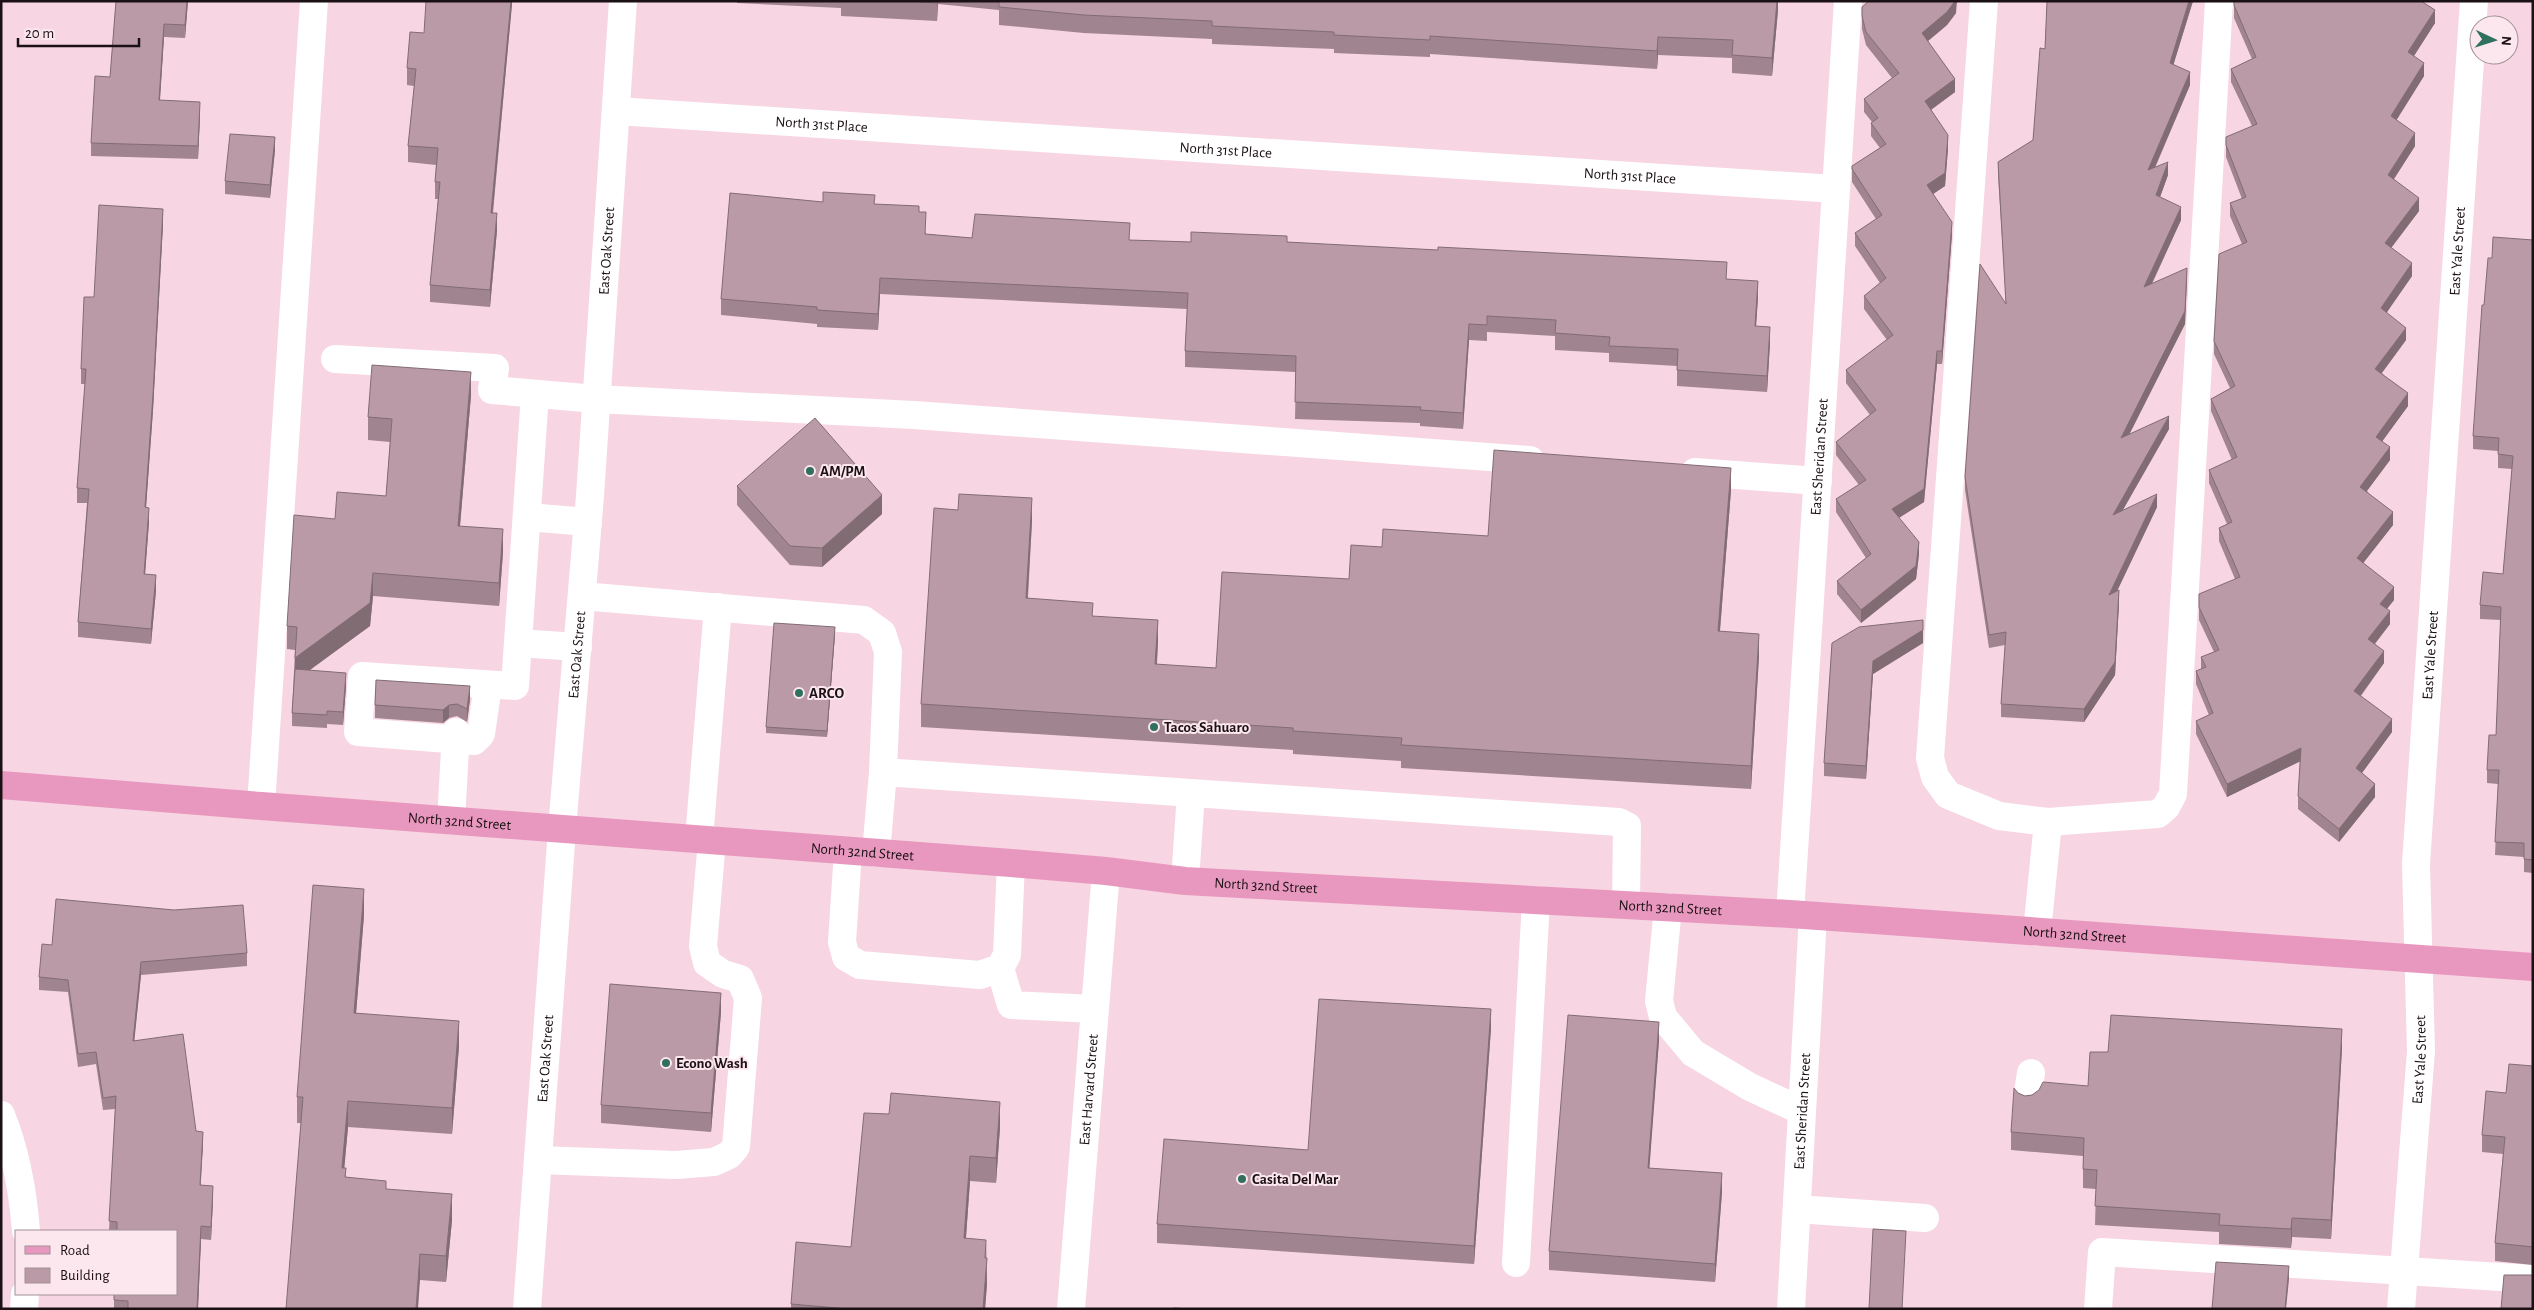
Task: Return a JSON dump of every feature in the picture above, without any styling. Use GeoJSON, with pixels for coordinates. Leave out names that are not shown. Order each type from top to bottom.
{"type":"FeatureCollection","features":[{"type":"Feature","properties":{"kind":"main road","name":"North 32nd Street"},"geometry":{"type":"LineString","coordinates":[[1,784],[848,852],[1011,863],[1106,871],[1185,881],[1802,915],[2533,967]]}},
{"type":"Feature","properties":{"kind":"street"},"geometry":{"type":"LineString","coordinates":[[261,806],[314,1]]}},
{"type":"Feature","properties":{"kind":"street","name":"East Oak Street"},"geometry":{"type":"LineString","coordinates":[[527,1309],[562,829],[588,522],[623,1]]}},
{"type":"Feature","properties":{"kind":"street","name":"East Sheridan Street"},"geometry":{"type":"LineString","coordinates":[[1791,1309],[1802,1111],[1802,915],[1818,481],[1848,1]]}},
{"type":"Feature","properties":{"kind":"street"},"geometry":{"type":"LineString","coordinates":[[1984,1],[1930,758],[1936,777],[1948,795],[1998,816],[2048,822],[2158,814],[2166,808],[2173,794],[2219,1]]}},
{"type":"Feature","properties":{"kind":"street","name":"East Yale Street"},"geometry":{"type":"LineString","coordinates":[[2401,1309],[2421,1051],[2416,864],[2474,1]]}},
{"type":"Feature","properties":{"kind":"street","name":"North 31st Place"},"geometry":{"type":"LineString","coordinates":[[616,111],[1836,189]]}},
{"type":"Feature","properties":{"kind":"street"},"geometry":{"type":"LineString","coordinates":[[335,359],[495,368],[492,390],[535,394],[596,399],[914,415],[1560,462]]}},
{"type":"Feature","properties":{"kind":"street"},"geometry":{"type":"LineString","coordinates":[[488,685],[481,734],[474,741],[456,736],[388,738],[358,732],[362,676],[392,684],[459,688],[488,685],[515,686],[535,394]]}},
{"type":"Feature","properties":{"kind":"street"},"geometry":{"type":"LineString","coordinates":[[1669,470],[1818,481]]}},
{"type":"Feature","properties":{"kind":"street"},"geometry":{"type":"LineString","coordinates":[[527,517],[588,522]]}},
{"type":"Feature","properties":{"kind":"street"},"geometry":{"type":"LineString","coordinates":[[582,596],[864,620],[882,633],[888,652],[883,772],[876,853]]}},
{"type":"Feature","properties":{"kind":"street"},"geometry":{"type":"LineString","coordinates":[[538,1160],[676,1165],[714,1162],[729,1155],[736,1147],[748,998],[740,980],[723,974],[707,963],[703,946],[705,840],[718,607]]}},
{"type":"Feature","properties":{"kind":"street"},"geometry":{"type":"LineString","coordinates":[[518,643],[578,647]]}},
{"type":"Feature","properties":{"kind":"street"},"geometry":{"type":"LineString","coordinates":[[451,820],[456,736]]}},
{"type":"Feature","properties":{"kind":"street"},"geometry":{"type":"LineString","coordinates":[[883,772],[1619,822],[1627,826],[1626,905]]}},
{"type":"Feature","properties":{"kind":"street"},"geometry":{"type":"LineString","coordinates":[[1185,881],[1191,793]]}},
{"type":"Feature","properties":{"kind":"street"},"geometry":{"type":"LineString","coordinates":[[2037,932],[2048,822]]}},
{"type":"Feature","properties":{"kind":"street"},"geometry":{"type":"LineString","coordinates":[[848,852],[842,942],[846,957],[860,965],[980,975],[1000,968],[1007,955],[1011,863]]}},
{"type":"Feature","properties":{"kind":"street","name":"East Harvard Street"},"geometry":{"type":"LineString","coordinates":[[1071,1309],[1106,871]]}},
{"type":"Feature","properties":{"kind":"street"},"geometry":{"type":"LineString","coordinates":[[1516,1263],[1536,900]]}},
{"type":"Feature","properties":{"kind":"street"},"geometry":{"type":"LineString","coordinates":[[1668,907],[1659,1001],[1663,1017],[1693,1054],[1750,1087],[1802,1111]]}},
{"type":"Feature","properties":{"kind":"street"},"geometry":{"type":"LineString","coordinates":[[1000,968],[1011,1005],[1095,1009]]}},
{"type":"Feature","properties":{"kind":"street"},"geometry":{"type":"LineString","coordinates":[[2027,1099],[2031,1073]]}},
{"type":"Feature","properties":{"kind":"street"},"geometry":{"type":"LineString","coordinates":[[1,1115],[13,1150],[24,1204],[26,1230]]}},
{"type":"Feature","properties":{"kind":"street"},"geometry":{"type":"LineString","coordinates":[[1796,1209],[1926,1218]]}},
{"type":"Feature","properties":{"kind":"street"},"geometry":{"type":"LineString","coordinates":[[2098,1309],[2102,1252],[2533,1279]]}},
{"type":"Feature","properties":{"kind":"street"},"geometry":{"type":"LineString","coordinates":[[24,1309],[25,1295]]}},
{"type":"Feature","properties":{"kind":"building"},"geometry":{"type":"Polygon","coordinates":[[[116,1],[187,1],[185,25],[164,24],[159,100],[200,102],[198,146],[91,143],[95,76],[110,77],[116,1]]]}},
{"type":"Feature","properties":{"kind":"building"},"geometry":{"type":"Polygon","coordinates":[[[426,1],[511,1],[491,213],[497,213],[490,290],[430,285],[440,182],[435,182],[438,148],[408,146],[416,69],[407,68],[410,32],[424,33],[426,1]]]}},
{"type":"Feature","properties":{"kind":"building"},"geometry":{"type":"Polygon","coordinates":[[[908,1],[937,1],[937,3],[908,1]]]}},
{"type":"Feature","properties":{"kind":"building"},"geometry":{"type":"Polygon","coordinates":[[[999,1],[1777,1],[1772,58],[1732,55],[1733,40],[1658,37],[1657,51],[1430,36],[1430,40],[1334,35],[1334,32],[1212,26],[1212,21],[1084,15],[999,7],[999,1]]]}},
{"type":"Feature","properties":{"kind":"building"},"geometry":{"type":"Polygon","coordinates":[[[1869,1],[1955,1],[1947,12],[1922,33],[1955,79],[1925,101],[1948,135],[1945,173],[1927,185],[1952,222],[1942,351],[1937,351],[1924,489],[1892,509],[1919,542],[1916,566],[1861,610],[1837,581],[1871,554],[1836,499],[1866,480],[1836,442],[1876,410],[1846,370],[1893,335],[1864,296],[1886,278],[1855,233],[1882,215],[1852,169],[1852,166],[1886,144],[1871,123],[1878,118],[1864,99],[1899,73],[1866,32],[1862,7],[1869,1]]]}},
{"type":"Feature","properties":{"kind":"building"},"geometry":{"type":"Polygon","coordinates":[[[2047,1],[2189,1],[2170,63],[2190,72],[2148,170],[2168,162],[2156,195],[2181,207],[2144,287],[2187,268],[2185,311],[2121,438],[2169,416],[2113,515],[2157,494],[2109,595],[2119,590],[2115,662],[2084,709],[2001,704],[2006,632],[1989,635],[1965,477],[1980,264],[2006,304],[1998,162],[2033,140],[2040,48],[2045,49],[2047,1]]]}},
{"type":"Feature","properties":{"kind":"building"},"geometry":{"type":"Polygon","coordinates":[[[2234,1],[2421,1],[2435,10],[2408,52],[2424,63],[2391,116],[2415,133],[2388,175],[2419,198],[2385,243],[2412,263],[2381,308],[2406,328],[2375,369],[2408,393],[2376,437],[2390,447],[2360,487],[2393,512],[2357,558],[2394,587],[2380,604],[2390,611],[2368,639],[2384,651],[2354,691],[2392,719],[2356,768],[2375,784],[2339,829],[2298,796],[2301,748],[2227,784],[2196,721],[2213,713],[2196,671],[2206,667],[2201,657],[2219,650],[2199,607],[2199,594],[2240,577],[2219,528],[2232,522],[2209,470],[2237,457],[2211,399],[2235,386],[2214,341],[2219,254],[2247,242],[2230,203],[2246,197],[2226,145],[2226,137],[2257,124],[2231,69],[2256,57],[2234,1]]]}},
{"type":"Feature","properties":{"kind":"building"},"geometry":{"type":"Polygon","coordinates":[[[230,134],[275,137],[270,185],[225,181],[230,134]]]}},
{"type":"Feature","properties":{"kind":"building"},"geometry":{"type":"Polygon","coordinates":[[[823,192],[875,195],[874,204],[919,206],[919,212],[926,212],[925,234],[972,238],[975,214],[1130,223],[1129,240],[1191,242],[1191,232],[1287,236],[1287,242],[1438,250],[1438,247],[1727,262],[1726,279],[1758,281],[1755,326],[1770,327],[1767,376],[1677,370],[1678,349],[1609,346],[1610,337],[1555,333],[1556,320],[1487,316],[1487,325],[1469,324],[1463,413],[1420,410],[1421,407],[1295,402],[1296,356],[1185,351],[1188,293],[880,278],[878,314],[817,310],[817,307],[721,299],[730,193],[823,202],[823,192]]]}},
{"type":"Feature","properties":{"kind":"building"},"geometry":{"type":"Polygon","coordinates":[[[99,205],[163,209],[145,507],[149,508],[144,574],[156,575],[151,629],[78,622],[89,489],[77,488],[86,369],[81,369],[84,297],[94,297],[99,205]]]}},
{"type":"Feature","properties":{"kind":"building"},"geometry":{"type":"Polygon","coordinates":[[[2493,237],[2533,240],[2533,860],[2524,859],[2524,843],[2495,842],[2499,770],[2487,770],[2489,735],[2496,735],[2501,607],[2480,605],[2483,572],[2503,574],[2513,456],[2498,454],[2499,438],[2473,436],[2482,305],[2484,305],[2488,258],[2492,258],[2493,237]]]}},
{"type":"Feature","properties":{"kind":"building"},"geometry":{"type":"Polygon","coordinates":[[[372,365],[471,372],[458,526],[503,529],[499,583],[373,573],[370,603],[295,658],[297,627],[287,626],[294,515],[335,519],[337,492],[386,496],[392,419],[368,417],[372,365]]]}},
{"type":"Feature","properties":{"kind":"building","name":"AM/PM"},"geometry":{"type":"Polygon","coordinates":[[[815,418],[882,495],[822,548],[790,546],[737,486],[815,418]]]}},
{"type":"Feature","properties":{"kind":"building"},"geometry":{"type":"Polygon","coordinates":[[[1494,450],[1731,468],[1718,631],[1759,634],[1751,766],[1401,745],[1402,738],[1293,731],[1293,728],[921,704],[934,508],[958,510],[959,494],[1032,498],[1026,598],[1093,603],[1092,616],[1158,620],[1155,664],[1216,668],[1222,572],[1349,579],[1351,545],[1382,547],[1383,529],[1488,536],[1494,450]]]}},
{"type":"Feature","properties":{"kind":"building"},"geometry":{"type":"Polygon","coordinates":[[[1923,620],[1923,630],[1873,661],[1866,766],[1824,763],[1832,643],[1859,627],[1923,620]]]}},
{"type":"Feature","properties":{"kind":"building"},"geometry":{"type":"Polygon","coordinates":[[[774,623],[835,627],[827,731],[766,727],[774,623]]]}},
{"type":"Feature","properties":{"kind":"building"},"geometry":{"type":"Polygon","coordinates":[[[295,669],[346,673],[343,712],[327,711],[327,715],[292,713],[295,669]]]}},
{"type":"Feature","properties":{"kind":"building"},"geometry":{"type":"Polygon","coordinates":[[[376,680],[470,686],[467,709],[457,704],[449,705],[443,710],[375,705],[376,680]]]}},
{"type":"Feature","properties":{"kind":"building"},"geometry":{"type":"Polygon","coordinates":[[[313,885],[364,889],[354,1013],[459,1021],[452,1108],[348,1101],[342,1168],[346,1168],[345,1177],[386,1181],[386,1189],[452,1194],[446,1256],[420,1254],[416,1309],[286,1309],[303,1097],[297,1097],[313,885]]]}},
{"type":"Feature","properties":{"kind":"building"},"geometry":{"type":"Polygon","coordinates":[[[56,899],[174,910],[243,905],[247,953],[141,962],[133,1041],[183,1034],[196,1131],[203,1132],[200,1185],[213,1186],[211,1227],[201,1226],[197,1309],[128,1309],[128,1301],[114,1300],[114,1295],[178,1295],[178,1230],[117,1230],[117,1222],[109,1221],[116,1096],[103,1098],[96,1052],[78,1054],[68,980],[39,977],[42,944],[52,945],[56,899]]]}},
{"type":"Feature","properties":{"kind":"building"},"geometry":{"type":"Polygon","coordinates":[[[610,984],[721,993],[711,1113],[601,1105],[610,984]]]}},
{"type":"Feature","properties":{"kind":"building"},"geometry":{"type":"Polygon","coordinates":[[[1319,999],[1491,1009],[1474,1246],[1157,1224],[1164,1139],[1308,1150],[1319,999]]]}},
{"type":"Feature","properties":{"kind":"building"},"geometry":{"type":"Polygon","coordinates":[[[1568,1015],[1659,1022],[1648,1168],[1722,1173],[1715,1264],[1549,1251],[1568,1015]]]}},
{"type":"Feature","properties":{"kind":"building"},"geometry":{"type":"Polygon","coordinates":[[[2111,1015],[2342,1029],[2331,1220],[2292,1218],[2291,1229],[2219,1225],[2220,1214],[2095,1206],[2097,1170],[2083,1169],[2084,1138],[2011,1132],[2014,1088],[2018,1093],[2025,1096],[2032,1095],[2039,1090],[2043,1082],[2088,1086],[2090,1052],[2108,1052],[2111,1015]]]}},
{"type":"Feature","properties":{"kind":"building"},"geometry":{"type":"Polygon","coordinates":[[[2509,1064],[2533,1066],[2533,1247],[2495,1243],[2505,1137],[2482,1135],[2486,1091],[2506,1093],[2509,1064]]]}},
{"type":"Feature","properties":{"kind":"building"},"geometry":{"type":"Polygon","coordinates":[[[891,1093],[1000,1102],[996,1158],[970,1156],[964,1238],[986,1240],[985,1258],[987,1258],[983,1309],[849,1309],[791,1304],[796,1242],[851,1247],[864,1113],[889,1114],[891,1093]]]}},
{"type":"Feature","properties":{"kind":"building"},"geometry":{"type":"Polygon","coordinates":[[[1873,1229],[1906,1231],[1902,1309],[1869,1309],[1873,1229]]]}},
{"type":"Feature","properties":{"kind":"building"},"geometry":{"type":"Polygon","coordinates":[[[2216,1262],[2289,1266],[2285,1309],[2212,1309],[2216,1262]]]}},
{"type":"Feature","properties":{"kind":"building"},"geometry":{"type":"Polygon","coordinates":[[[2504,1275],[2533,1275],[2533,1309],[2501,1309],[2504,1275]]]}},
{"type":"Feature","properties":{"kind":"place","name":"AM/PM"},"geometry":{"type":"Point","coordinates":[810,471]}},
{"type":"Feature","properties":{"kind":"place","name":"ARCO"},"geometry":{"type":"Point","coordinates":[799,693]}},
{"type":"Feature","properties":{"kind":"place","name":"Tacos Sahuaro"},"geometry":{"type":"Point","coordinates":[1154,727]}},
{"type":"Feature","properties":{"kind":"place","name":"Econo Wash"},"geometry":{"type":"Point","coordinates":[666,1063]}},
{"type":"Feature","properties":{"kind":"place","name":"Casita Del Mar"},"geometry":{"type":"Point","coordinates":[1242,1179]}}]}
